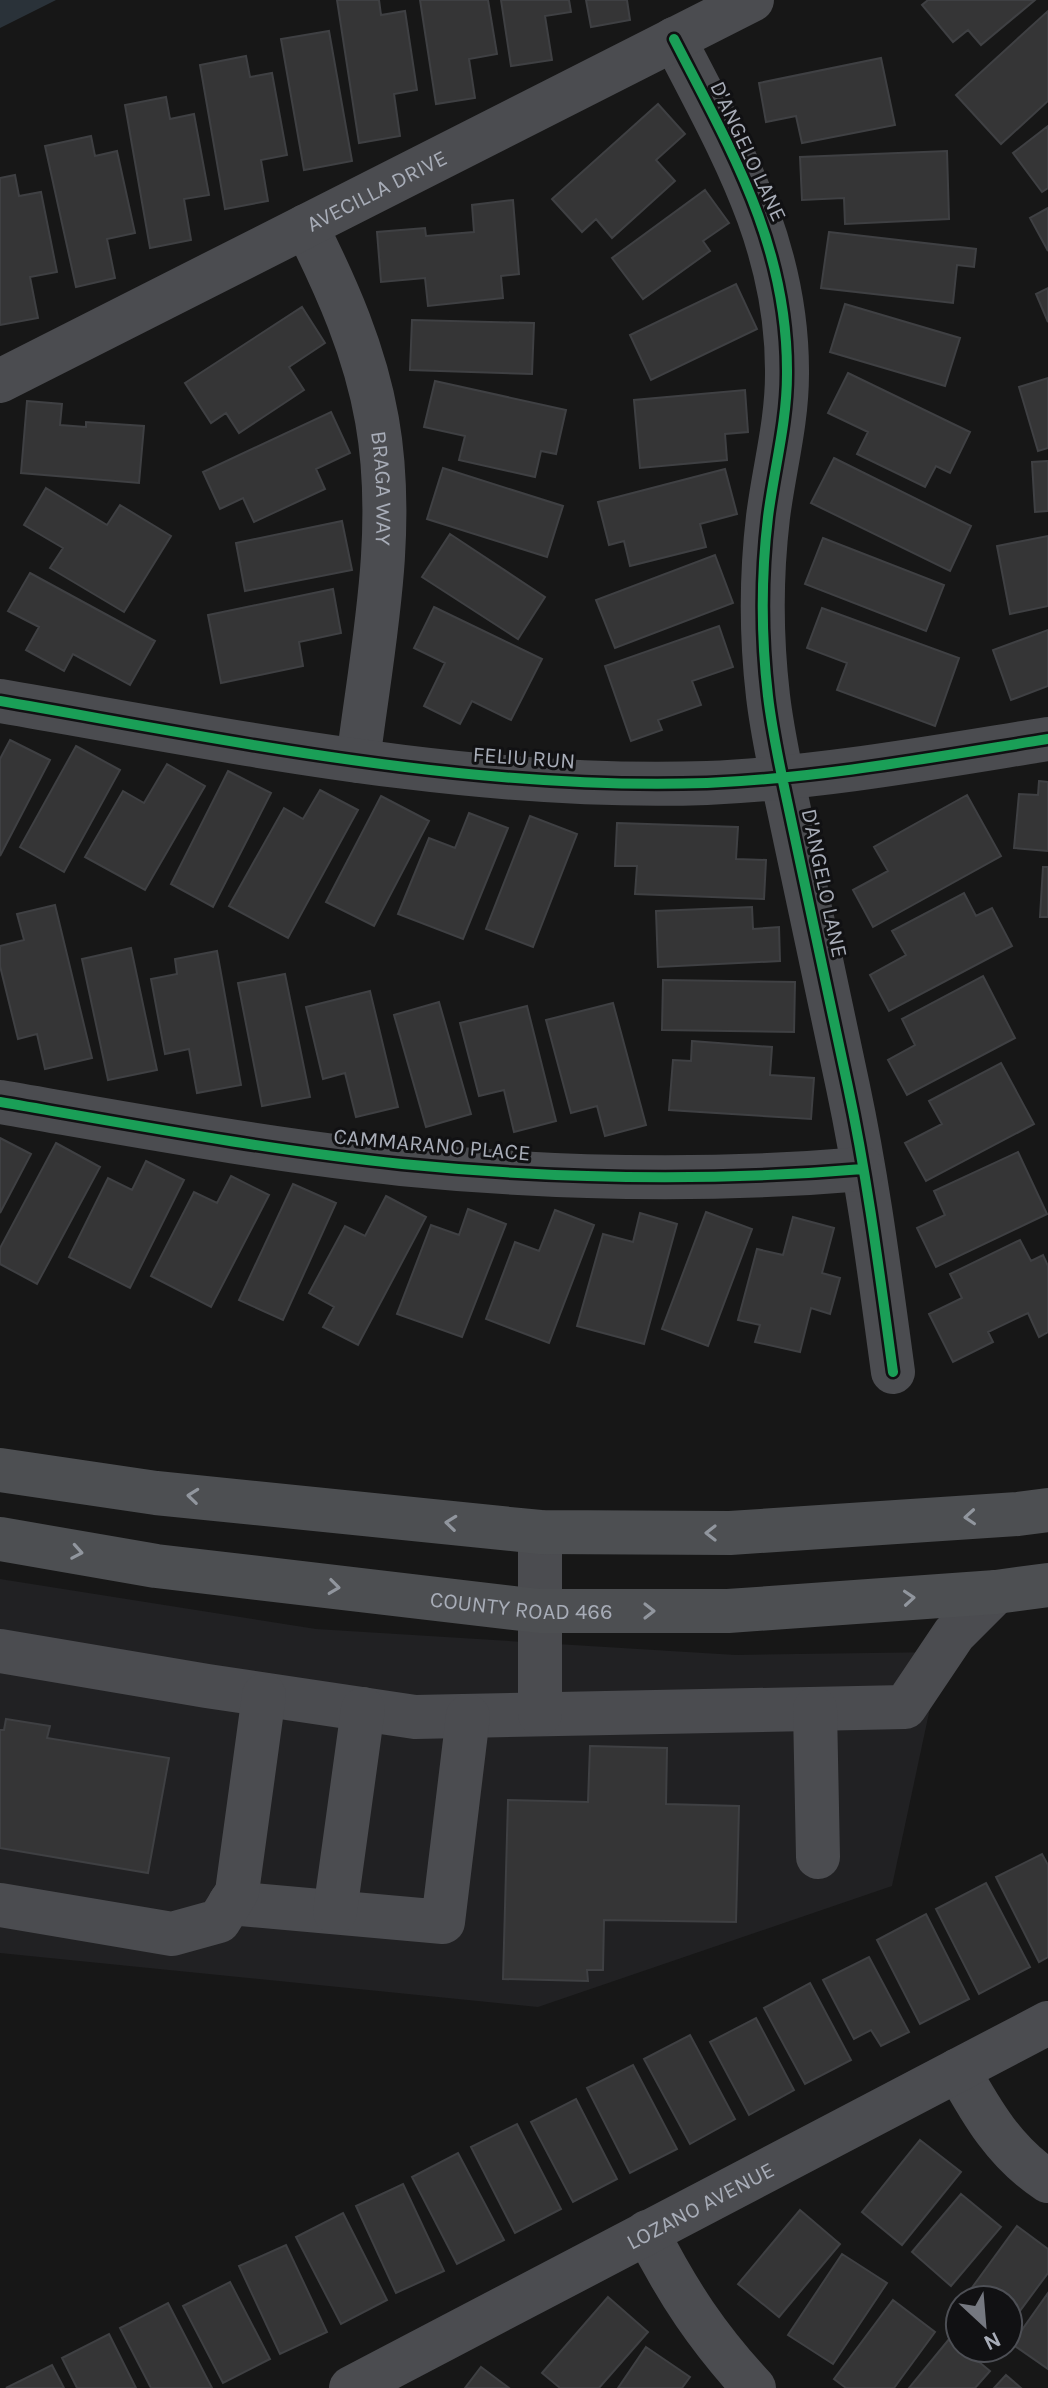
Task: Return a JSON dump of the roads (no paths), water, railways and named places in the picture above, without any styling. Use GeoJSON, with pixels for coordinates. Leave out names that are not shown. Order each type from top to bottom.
{"type":"FeatureCollection","features":[{"type":"Feature","properties":{"kind":"main road"},"geometry":{"type":"LineString","coordinates":[[0,1470],[156,1493],[540,1532],[730,1533],[1048,1510]]}},
{"type":"Feature","properties":{"kind":"main road","name":"COUNTY ROAD 466"},"geometry":{"type":"LineString","coordinates":[[0,1539],[156,1566],[539,1611],[728,1611],[996,1592],[1048,1585]]}},
{"type":"Feature","properties":{"kind":"street","name":"AVECILLA DRIVE"},"geometry":{"type":"LineString","coordinates":[[0,381],[752,0]]}},
{"type":"Feature","properties":{"kind":"street","name":"D'ANGELO LANE"},"geometry":{"type":"LineString","coordinates":[[674,39],[755,203],[770,247],[782,305],[787,348],[786,398],[765,539],[762,616],[768,697],[863,1169],[893,1372]]}},
{"type":"Feature","properties":{"kind":"street","name":"BRAGA WAY"},"geometry":{"type":"LineString","coordinates":[[306,226],[356,337],[376,412],[383,463],[383,561],[358,761]]}},
{"type":"Feature","properties":{"kind":"street","name":"FELIU RUN"},"geometry":{"type":"LineString","coordinates":[[0,701],[358,761],[505,777],[605,782],[706,783],[782,777],[1048,739]]}},
{"type":"Feature","properties":{"kind":"street","name":"CAMMARANO PLACE"},"geometry":{"type":"LineString","coordinates":[[0,1102],[284,1149],[501,1172],[671,1177],[786,1176],[863,1169]]}},
{"type":"Feature","properties":{"kind":"street"},"geometry":{"type":"LineString","coordinates":[[540,1532],[540,1714]]}},
{"type":"Feature","properties":{"kind":"street"},"geometry":{"type":"LineString","coordinates":[[0,1651],[415,1717],[905,1707],[954,1634],[996,1592]]}},
{"type":"Feature","properties":{"kind":"street"},"geometry":{"type":"LineString","coordinates":[[0,1905],[172,1934],[219,1921],[237,1892],[264,1695]]}},
{"type":"Feature","properties":{"kind":"street"},"geometry":{"type":"LineString","coordinates":[[335,1912],[363,1709]]}},
{"type":"Feature","properties":{"kind":"street"},"geometry":{"type":"LineString","coordinates":[[815,1709],[818,1857]]}},
{"type":"Feature","properties":{"kind":"street"},"geometry":{"type":"LineString","coordinates":[[230,1903],[443,1922],[468,1716]]}},
{"type":"Feature","properties":{"kind":"street","name":"LOZANO AVENUE"},"geometry":{"type":"LineString","coordinates":[[351,2388],[1048,2023]]}},
{"type":"Feature","properties":{"kind":"street"},"geometry":{"type":"LineString","coordinates":[[958,2070],[986,2121],[1026,2164],[1048,2181]]}},
{"type":"Feature","properties":{"kind":"street"},"geometry":{"type":"LineString","coordinates":[[647,2232],[702,2329],[754,2388]]}}]}
